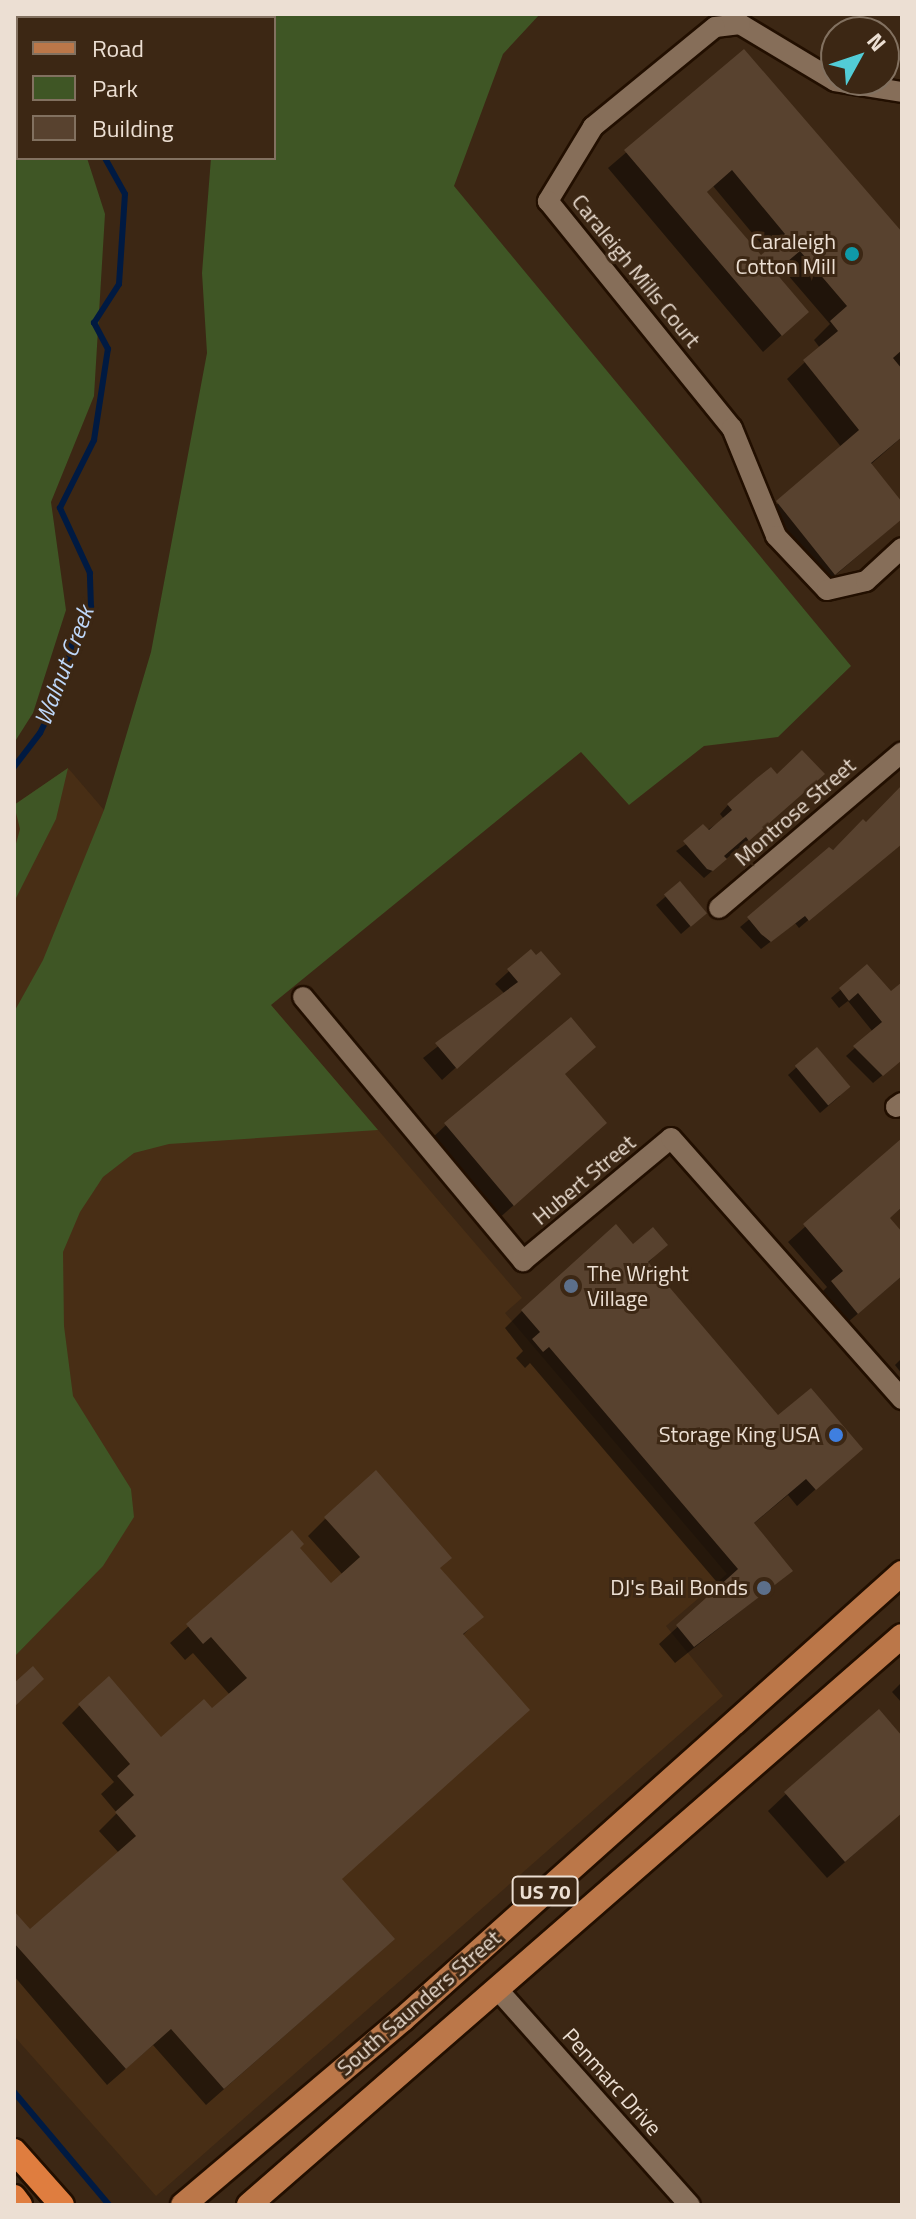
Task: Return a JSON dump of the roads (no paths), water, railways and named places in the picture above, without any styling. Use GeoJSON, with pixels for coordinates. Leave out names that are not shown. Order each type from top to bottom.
{"type":"FeatureCollection","features":[{"type":"Feature","properties":{"kind":"highway"},"geometry":{"type":"LineString","coordinates":[[14,2151],[62,2205]]}},
{"type":"Feature","properties":{"kind":"highway"},"geometry":{"type":"LineString","coordinates":[[14,2197],[20,2205]]}},
{"type":"Feature","properties":{"kind":"main road","name":"South Saunders Street"},"geometry":{"type":"LineString","coordinates":[[183,2205],[391,2029],[902,1573]]}},
{"type":"Feature","properties":{"kind":"main road","name":"South Saunders Street"},"geometry":{"type":"LineString","coordinates":[[249,2205],[499,1991],[902,1636]]}},
{"type":"Feature","properties":{"kind":"street","name":"Caraleigh Mills Court"},"geometry":{"type":"LineString","coordinates":[[902,92],[850,84],[821,75],[740,24],[715,27],[593,127],[548,201],[732,428],[776,536],[827,590],[866,581],[902,548]]}},
{"type":"Feature","properties":{"kind":"street","name":"Montrose Street"},"geometry":{"type":"LineString","coordinates":[[719,908],[902,752]]}},
{"type":"Feature","properties":{"kind":"street","name":"Hubert Street"},"geometry":{"type":"LineString","coordinates":[[303,997],[523,1261],[671,1138],[902,1399]]}},
{"type":"Feature","properties":{"kind":"street","name":"Penmarc Drive"},"geometry":{"type":"LineString","coordinates":[[499,1991],[690,2205]]}},
{"type":"Feature","properties":{"kind":"waterway","name":"Walnut Creek"},"geometry":{"type":"LineString","coordinates":[[14,767],[40,733],[62,689],[72,643],[91,607],[90,573],[60,508],[94,440],[108,349],[94,323],[119,284],[125,194],[106,160]]}},
{"type":"Feature","properties":{"kind":"waterway","name":"Walnut Creek"},"geometry":{"type":"LineString","coordinates":[[14,2092],[109,2205]]}},
{"type":"Feature","properties":{"kind":"place","name":"Caraleigh Cotton Mill"},"geometry":{"type":"Point","coordinates":[852,254]}},
{"type":"Feature","properties":{"kind":"place","name":"The Wright Village"},"geometry":{"type":"Point","coordinates":[571,1286]}},
{"type":"Feature","properties":{"kind":"place","name":"Storage King USA"},"geometry":{"type":"Point","coordinates":[836,1435]}},
{"type":"Feature","properties":{"kind":"place","name":"DJ's Bail Bonds"},"geometry":{"type":"Point","coordinates":[764,1588]}}]}
